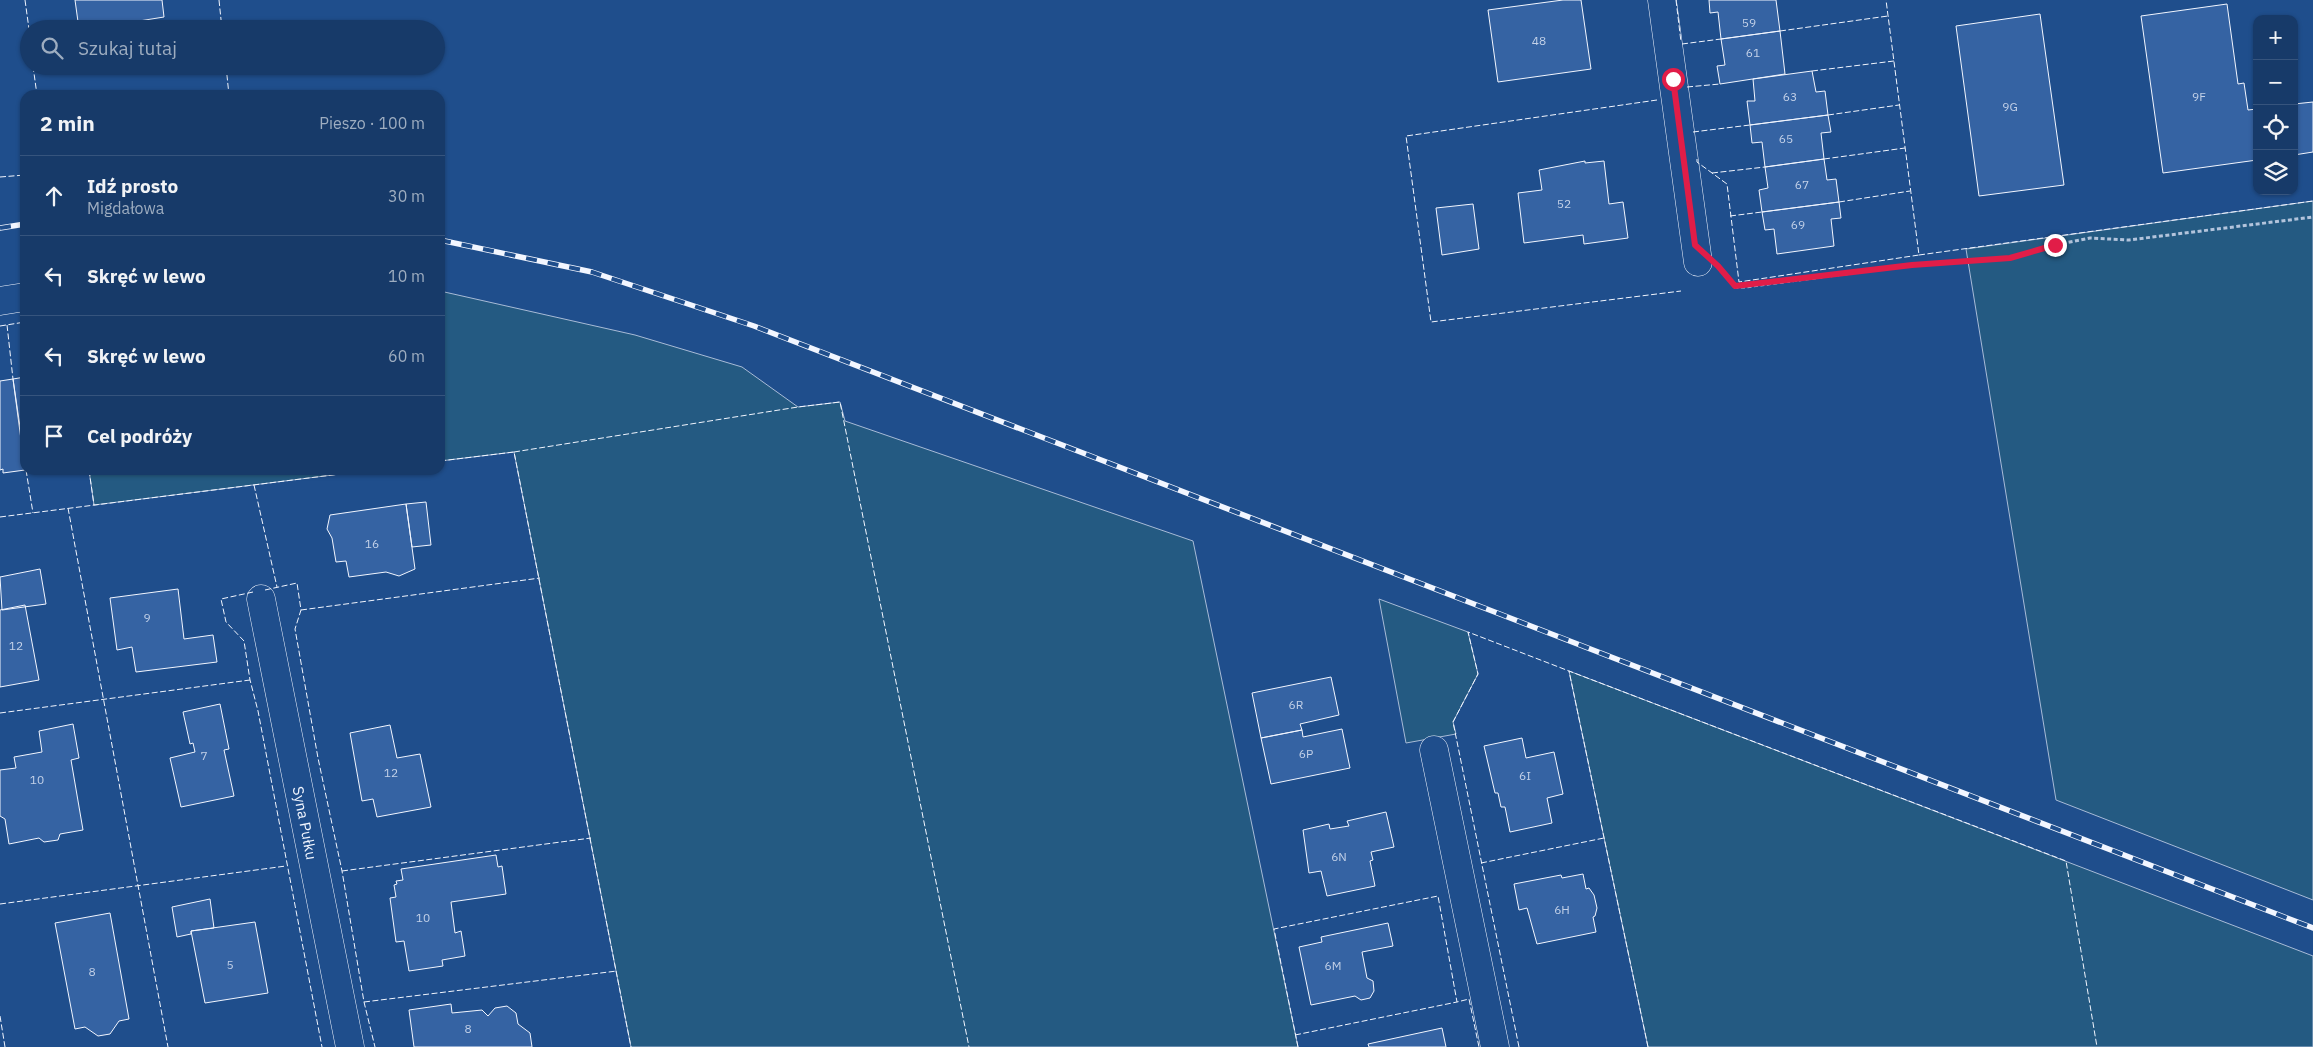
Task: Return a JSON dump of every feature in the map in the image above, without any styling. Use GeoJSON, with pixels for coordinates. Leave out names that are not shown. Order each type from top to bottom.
{"type":"FeatureCollection","features":[{"type":"Feature","properties":{"kind":"street"},"geometry":{"type":"LineString","coordinates":[[1662,0],[1697,253]]}},
{"type":"Feature","properties":{"kind":"street"},"geometry":{"type":"LineString","coordinates":[[0,301],[20,298]]}},
{"type":"Feature","properties":{"kind":"street","name":"Syna Pułku"},"geometry":{"type":"LineString","coordinates":[[260,599],[350,1047]]}},
{"type":"Feature","properties":{"kind":"street"},"geometry":{"type":"LineString","coordinates":[[1434,750],[1495,1047]]}},
{"type":"Feature","properties":{"kind":"path"},"geometry":{"type":"LineString","coordinates":[[1697,253],[1718,266],[1735,286],[1745,286],[1912,265],[2010,258],[2055,245],[2090,238],[2129,240],[2313,217]]}},
{"type":"Feature","properties":{"kind":"shaded area"},"geometry":{"type":"Polygon","coordinates":[[[2313,201],[2313,900],[2056,800],[1966,249],[2313,201]]]}},
{"type":"Feature","properties":{"kind":"shaded area"},"geometry":{"type":"Polygon","coordinates":[[[445,292],[635,335],[742,367],[798,407],[840,402],[845,421],[1193,541],[1298,1047],[631,1047],[514,452],[445,460],[445,292]]]}},
{"type":"Feature","properties":{"kind":"shaded area"},"geometry":{"type":"Polygon","coordinates":[[[90,475],[332,475],[94,505],[90,475]]]}},
{"type":"Feature","properties":{"kind":"shaded area"},"geometry":{"type":"Polygon","coordinates":[[[1379,599],[1468,632],[1478,674],[1453,722],[1456,734],[1406,743],[1379,599]]]}},
{"type":"Feature","properties":{"kind":"shaded area"},"geometry":{"type":"Polygon","coordinates":[[[1569,671],[2313,956],[2313,1047],[1648,1047],[1569,671]]]}},
{"type":"Feature","properties":{"kind":"building"},"geometry":{"type":"Polygon","coordinates":[[[75,0],[162,0],[164,17],[145,20],[78,20],[75,0]]]}},
{"type":"Feature","properties":{"kind":"building"},"geometry":{"type":"Polygon","coordinates":[[[1563,0],[1581,0],[1591,69],[1498,82],[1488,10],[1563,0]]]}},
{"type":"Feature","properties":{"kind":"building"},"geometry":{"type":"Polygon","coordinates":[[[1709,0],[1776,0],[1780,31],[1721,39],[1718,12],[1710,13],[1709,0]]]}},
{"type":"Feature","properties":{"kind":"building"},"geometry":{"type":"Polygon","coordinates":[[[2227,4],[2238,84],[2244,83],[2248,110],[2253,109],[2253,161],[2163,173],[2141,16],[2227,4]]]}},
{"type":"Feature","properties":{"kind":"building"},"geometry":{"type":"Polygon","coordinates":[[[2040,14],[2064,185],[1979,196],[1956,26],[2040,14]]]}},
{"type":"Feature","properties":{"kind":"building"},"geometry":{"type":"Polygon","coordinates":[[[1780,31],[1785,74],[1720,84],[1717,66],[1725,65],[1721,39],[1780,31]]]}},
{"type":"Feature","properties":{"kind":"building"},"geometry":{"type":"Polygon","coordinates":[[[1812,71],[1816,92],[1825,91],[1828,115],[1750,125],[1747,101],[1755,101],[1753,79],[1812,71]]]}},
{"type":"Feature","properties":{"kind":"building"},"geometry":{"type":"Polygon","coordinates":[[[2313,102],[2313,152],[2298,154],[2298,105],[2313,102]]]}},
{"type":"Feature","properties":{"kind":"building"},"geometry":{"type":"Polygon","coordinates":[[[1828,115],[1831,132],[1821,133],[1824,159],[1765,167],[1762,142],[1752,143],[1750,125],[1828,115]]]}},
{"type":"Feature","properties":{"kind":"building"},"geometry":{"type":"Polygon","coordinates":[[[1824,159],[1827,180],[1836,179],[1839,202],[1762,212],[1759,190],[1768,188],[1765,167],[1824,159]]]}},
{"type":"Feature","properties":{"kind":"building"},"geometry":{"type":"Polygon","coordinates":[[[1585,161],[1585,163],[1604,161],[1609,204],[1623,202],[1628,238],[1584,244],[1583,235],[1524,243],[1518,193],[1542,190],[1539,170],[1585,161]]]}},
{"type":"Feature","properties":{"kind":"building"},"geometry":{"type":"Polygon","coordinates":[[[1839,202],[1841,218],[1831,219],[1834,246],[1777,254],[1774,229],[1765,230],[1762,212],[1839,202]]]}},
{"type":"Feature","properties":{"kind":"building"},"geometry":{"type":"Polygon","coordinates":[[[1473,204],[1479,249],[1442,255],[1436,208],[1473,204]]]}},
{"type":"Feature","properties":{"kind":"building"},"geometry":{"type":"Polygon","coordinates":[[[20,378],[20,427],[13,379],[20,378]]]}},
{"type":"Feature","properties":{"kind":"building"},"geometry":{"type":"Polygon","coordinates":[[[13,379],[20,432],[20,471],[3,473],[3,469],[0,470],[0,381],[13,379]]]}},
{"type":"Feature","properties":{"kind":"building"},"geometry":{"type":"Polygon","coordinates":[[[426,502],[431,545],[412,547],[406,504],[426,502]]]}},
{"type":"Feature","properties":{"kind":"building"},"geometry":{"type":"Polygon","coordinates":[[[406,504],[415,569],[399,576],[386,572],[349,577],[346,561],[336,562],[332,538],[327,529],[330,515],[406,504]]]}},
{"type":"Feature","properties":{"kind":"building"},"geometry":{"type":"Polygon","coordinates":[[[40,569],[46,604],[2,610],[0,577],[40,569]]]}},
{"type":"Feature","properties":{"kind":"building"},"geometry":{"type":"Polygon","coordinates":[[[178,589],[184,639],[213,635],[217,662],[136,672],[132,647],[117,650],[110,598],[178,589]]]}},
{"type":"Feature","properties":{"kind":"building"},"geometry":{"type":"Polygon","coordinates":[[[25,605],[39,680],[0,687],[0,610],[25,605]]]}},
{"type":"Feature","properties":{"kind":"building"},"geometry":{"type":"Polygon","coordinates":[[[1331,677],[1339,715],[1300,724],[1302,730],[1261,738],[1252,693],[1331,677]]]}},
{"type":"Feature","properties":{"kind":"building"},"geometry":{"type":"Polygon","coordinates":[[[220,704],[229,749],[224,750],[234,796],[181,807],[170,758],[195,752],[193,743],[190,744],[183,712],[220,704]]]}},
{"type":"Feature","properties":{"kind":"building"},"geometry":{"type":"Polygon","coordinates":[[[73,724],[79,758],[71,760],[83,830],[60,834],[58,840],[44,842],[39,838],[9,844],[5,819],[0,816],[0,770],[16,768],[14,757],[42,752],[39,731],[73,724]]]}},
{"type":"Feature","properties":{"kind":"building"},"geometry":{"type":"Polygon","coordinates":[[[390,725],[397,758],[420,754],[431,807],[377,817],[373,799],[362,801],[350,733],[390,725]]]}},
{"type":"Feature","properties":{"kind":"building"},"geometry":{"type":"Polygon","coordinates":[[[1342,729],[1350,768],[1271,784],[1261,738],[1302,730],[1303,737],[1342,729]]]}},
{"type":"Feature","properties":{"kind":"building"},"geometry":{"type":"Polygon","coordinates":[[[1522,738],[1526,758],[1554,752],[1563,794],[1547,798],[1552,823],[1510,832],[1505,807],[1501,807],[1498,793],[1495,793],[1484,746],[1522,738]]]}},
{"type":"Feature","properties":{"kind":"building"},"geometry":{"type":"Polygon","coordinates":[[[1386,812],[1394,847],[1371,852],[1373,860],[1370,861],[1375,886],[1327,896],[1321,871],[1309,873],[1303,830],[1329,824],[1330,829],[1349,826],[1347,821],[1386,812]]]}},
{"type":"Feature","properties":{"kind":"building"},"geometry":{"type":"Polygon","coordinates":[[[496,855],[498,867],[502,866],[506,894],[451,902],[455,933],[461,931],[465,956],[442,960],[443,966],[409,971],[404,941],[396,942],[390,898],[396,897],[394,885],[397,884],[396,881],[403,880],[401,869],[496,855]]]}},
{"type":"Feature","properties":{"kind":"building"},"geometry":{"type":"Polygon","coordinates":[[[1583,874],[1586,889],[1589,888],[1594,895],[1597,908],[1593,917],[1596,932],[1537,944],[1527,908],[1519,910],[1514,884],[1561,875],[1562,878],[1583,874]]]}},
{"type":"Feature","properties":{"kind":"building"},"geometry":{"type":"Polygon","coordinates":[[[210,899],[214,928],[191,931],[191,934],[177,937],[172,907],[210,899]]]}},
{"type":"Feature","properties":{"kind":"building"},"geometry":{"type":"Polygon","coordinates":[[[110,913],[129,1019],[119,1021],[110,1034],[98,1036],[85,1027],[75,1029],[55,923],[110,913]]]}},
{"type":"Feature","properties":{"kind":"building"},"geometry":{"type":"Polygon","coordinates":[[[255,922],[268,993],[205,1003],[191,931],[255,922]]]}},
{"type":"Feature","properties":{"kind":"building"},"geometry":{"type":"Polygon","coordinates":[[[1388,923],[1393,946],[1362,952],[1367,978],[1373,981],[1374,991],[1370,998],[1361,1000],[1355,996],[1311,1005],[1299,947],[1322,942],[1321,937],[1388,923]]]}},
{"type":"Feature","properties":{"kind":"building"},"geometry":{"type":"Polygon","coordinates":[[[451,1004],[452,1013],[482,1010],[488,1016],[495,1008],[507,1006],[516,1013],[518,1024],[530,1033],[532,1047],[414,1047],[409,1010],[451,1004]]]}},
{"type":"Feature","properties":{"kind":"building"},"geometry":{"type":"Polygon","coordinates":[[[1442,1028],[1446,1047],[1369,1047],[1368,1044],[1442,1028]]]}},
{"type":"Feature","properties":{"kind":"railway"},"geometry":{"type":"LineString","coordinates":[[0,228],[20,225]]}},
{"type":"Feature","properties":{"kind":"railway"},"geometry":{"type":"LineString","coordinates":[[445,241],[592,272],[754,326],[2313,928]]}},
{"type":"Feature","properties":{"kind":"fence"},"geometry":{"type":"LineString","coordinates":[[25,0],[28,20]]}},
{"type":"Feature","properties":{"kind":"fence"},"geometry":{"type":"LineString","coordinates":[[219,0],[221,20]]}},
{"type":"Feature","properties":{"kind":"fence"},"geometry":{"type":"LineString","coordinates":[[1676,0],[1681,42]]}},
{"type":"Feature","properties":{"kind":"fence"},"geometry":{"type":"LineString","coordinates":[[1697,159],[1697,162],[1727,184],[1739,282],[1919,255],[1886,0]]}},
{"type":"Feature","properties":{"kind":"fence"},"geometry":{"type":"LineString","coordinates":[[1780,31],[1888,16]]}},
{"type":"Feature","properties":{"kind":"fence"},"geometry":{"type":"LineString","coordinates":[[1682,44],[1721,39]]}},
{"type":"Feature","properties":{"kind":"fence"},"geometry":{"type":"LineString","coordinates":[[1812,71],[1894,61]]}},
{"type":"Feature","properties":{"kind":"fence"},"geometry":{"type":"LineString","coordinates":[[34,75],[36,90]]}},
{"type":"Feature","properties":{"kind":"fence"},"geometry":{"type":"LineString","coordinates":[[227,75],[228,90]]}},
{"type":"Feature","properties":{"kind":"fence"},"geometry":{"type":"LineString","coordinates":[[1687,87],[1720,84]]}},
{"type":"Feature","properties":{"kind":"fence"},"geometry":{"type":"LineString","coordinates":[[1657,100],[1406,136],[1431,322],[1681,291]]}},
{"type":"Feature","properties":{"kind":"fence"},"geometry":{"type":"LineString","coordinates":[[1828,115],[1899,105]]}},
{"type":"Feature","properties":{"kind":"fence"},"geometry":{"type":"LineString","coordinates":[[1693,132],[1750,125]]}},
{"type":"Feature","properties":{"kind":"fence"},"geometry":{"type":"LineString","coordinates":[[1824,159],[1905,148]]}},
{"type":"Feature","properties":{"kind":"fence"},"geometry":{"type":"LineString","coordinates":[[1712,173],[1765,167]]}},
{"type":"Feature","properties":{"kind":"fence"},"geometry":{"type":"LineString","coordinates":[[0,177],[20,175]]}},
{"type":"Feature","properties":{"kind":"fence"},"geometry":{"type":"LineString","coordinates":[[1839,202],[1910,191]]}},
{"type":"Feature","properties":{"kind":"fence"},"geometry":{"type":"LineString","coordinates":[[1919,255],[2313,201]]}},
{"type":"Feature","properties":{"kind":"fence"},"geometry":{"type":"LineString","coordinates":[[1730,216],[1762,212]]}},
{"type":"Feature","properties":{"kind":"fence"},"geometry":{"type":"LineString","coordinates":[[0,326],[20,323]]}},
{"type":"Feature","properties":{"kind":"fence"},"geometry":{"type":"LineString","coordinates":[[7,325],[13,379]]}},
{"type":"Feature","properties":{"kind":"fence"},"geometry":{"type":"LineString","coordinates":[[514,452],[840,402],[969,1047]]}},
{"type":"Feature","properties":{"kind":"fence"},"geometry":{"type":"LineString","coordinates":[[445,460],[514,452],[631,1047]]}},
{"type":"Feature","properties":{"kind":"fence"},"geometry":{"type":"LineString","coordinates":[[27,475],[33,513]]}},
{"type":"Feature","properties":{"kind":"fence"},"geometry":{"type":"LineString","coordinates":[[90,475],[94,505]]}},
{"type":"Feature","properties":{"kind":"fence"},"geometry":{"type":"LineString","coordinates":[[0,517],[332,475]]}},
{"type":"Feature","properties":{"kind":"fence"},"geometry":{"type":"LineString","coordinates":[[254,485],[277,587]]}},
{"type":"Feature","properties":{"kind":"fence"},"geometry":{"type":"LineString","coordinates":[[68,508],[168,1047]]}},
{"type":"Feature","properties":{"kind":"fence"},"geometry":{"type":"LineString","coordinates":[[301,610],[540,578]]}},
{"type":"Feature","properties":{"kind":"fence"},"geometry":{"type":"LineString","coordinates":[[265,590],[297,583],[301,610],[295,629],[318,758],[342,871],[364,1002],[375,1047]]}},
{"type":"Feature","properties":{"kind":"fence"},"geometry":{"type":"LineString","coordinates":[[253,592],[221,599],[226,622],[244,641],[322,1047]]}},
{"type":"Feature","properties":{"kind":"fence"},"geometry":{"type":"LineString","coordinates":[[1519,1047],[1453,722],[1478,674],[1468,632],[1569,671]]}},
{"type":"Feature","properties":{"kind":"fence"},"geometry":{"type":"LineString","coordinates":[[1648,1047],[1569,671],[2066,861],[2097,1047]]}},
{"type":"Feature","properties":{"kind":"fence"},"geometry":{"type":"LineString","coordinates":[[0,713],[250,680]]}},
{"type":"Feature","properties":{"kind":"fence"},"geometry":{"type":"LineString","coordinates":[[342,871],[591,838]]}},
{"type":"Feature","properties":{"kind":"fence"},"geometry":{"type":"LineString","coordinates":[[1481,863],[1604,838]]}},
{"type":"Feature","properties":{"kind":"fence"},"geometry":{"type":"LineString","coordinates":[[0,904],[286,866]]}},
{"type":"Feature","properties":{"kind":"fence"},"geometry":{"type":"LineString","coordinates":[[1298,1047],[1274,929],[1438,896],[1457,1002],[1469,999],[1479,1047]]}},
{"type":"Feature","properties":{"kind":"fence"},"geometry":{"type":"LineString","coordinates":[[364,1002],[617,971]]}},
{"type":"Feature","properties":{"kind":"fence"},"geometry":{"type":"LineString","coordinates":[[1295,1035],[1457,1002]]}},
{"type":"Feature","properties":{"kind":"fence"},"geometry":{"type":"LineString","coordinates":[[0,1016],[5,1047]]}},
{"type":"Feature","properties":{"kind":"route"},"geometry":{"type":"LineString","coordinates":[[1673,79],[1695,245],[1718,266],[1735,286],[1912,265],[2010,258],[2055,245]]}}]}
